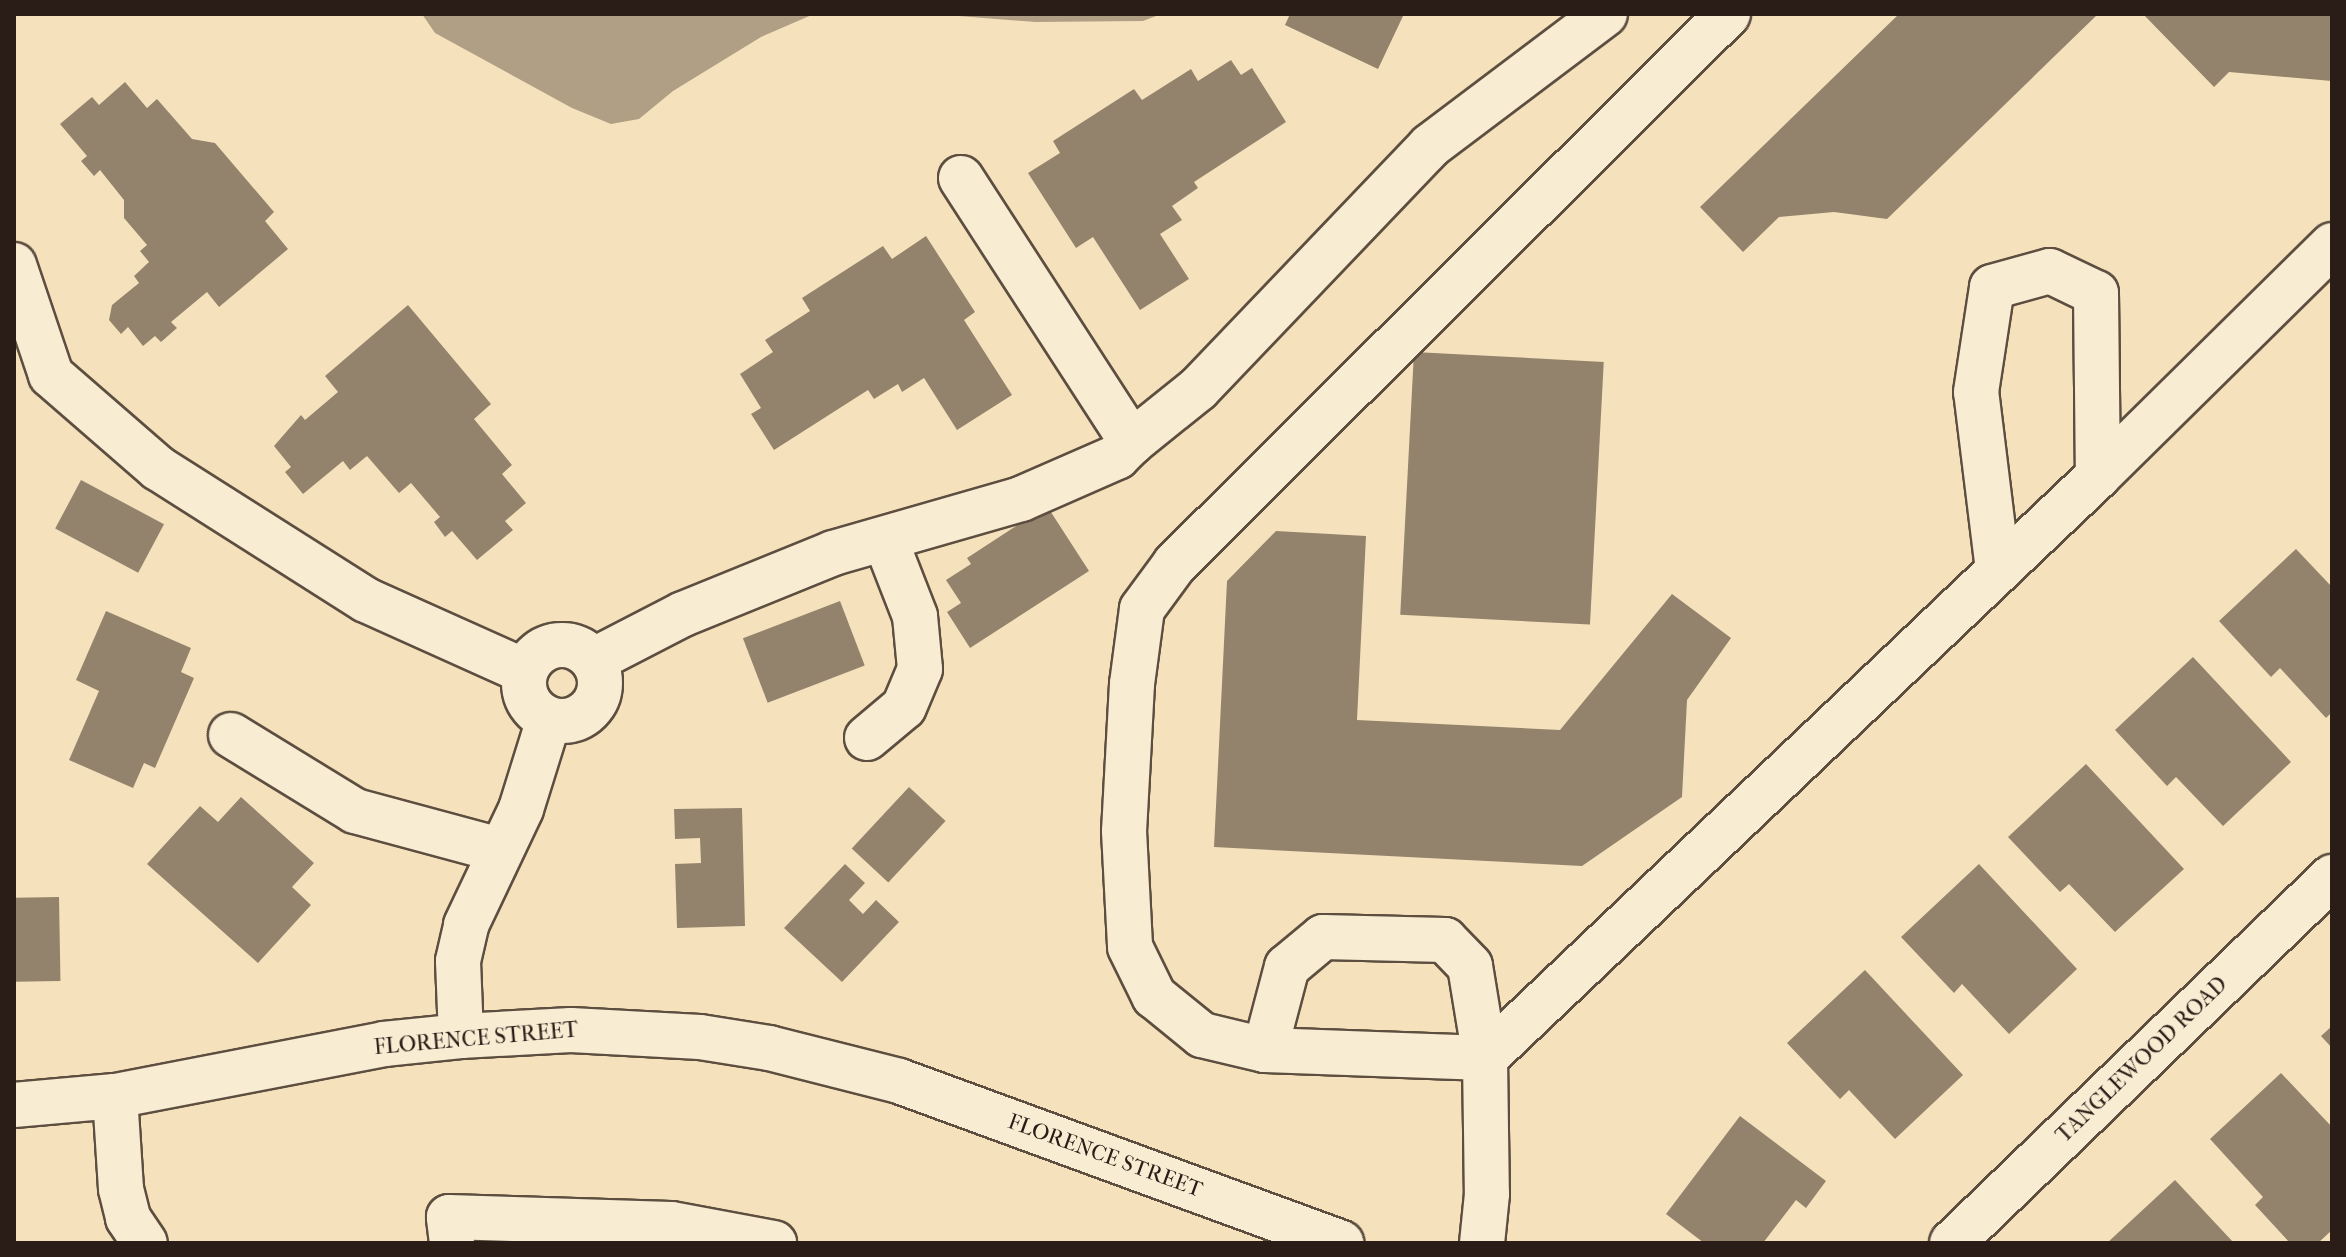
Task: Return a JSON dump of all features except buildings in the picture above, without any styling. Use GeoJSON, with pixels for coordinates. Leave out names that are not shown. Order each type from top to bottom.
{"type":"FeatureCollection","features":[{"type":"Feature","properties":{"kind":"street"},"geometry":{"type":"LineString","coordinates":[[596,659],[600,693],[590,709],[574,718],[549,719],[527,699],[524,671],[531,658],[548,649],[565,647],[596,659],[683,614],[833,553],[1021,499],[1117,457],[1198,389],[1430,146],[1605,14]]}},
{"type":"Feature","properties":{"kind":"street"},"geometry":{"type":"LineString","coordinates":[[1728,14],[1175,564],[1142,609],[1132,684],[1124,831],[1130,947],[1154,996],[1202,1035],[1265,1050],[1485,1058],[2098,476],[2332,245]]}},
{"type":"Feature","properties":{"kind":"street"},"geometry":{"type":"LineString","coordinates":[[961,178],[1132,442]]}},
{"type":"Feature","properties":{"kind":"street"},"geometry":{"type":"LineString","coordinates":[[14,265],[33,373],[158,468],[366,600],[524,671]]}},
{"type":"Feature","properties":{"kind":"street"},"geometry":{"type":"LineString","coordinates":[[1998,570],[1976,392],[1992,287],[2050,271],[2096,293],[2098,476]]}},
{"type":"Feature","properties":{"kind":"street"},"geometry":{"type":"LineString","coordinates":[[867,738],[904,707],[920,669],[915,616],[885,539]]}},
{"type":"Feature","properties":{"kind":"street"},"geometry":{"type":"LineString","coordinates":[[461,1036],[458,961],[478,890],[521,809],[549,719]]}},
{"type":"Feature","properties":{"kind":"street"},"geometry":{"type":"LineString","coordinates":[[231,735],[355,811],[500,850]]}},
{"type":"Feature","properties":{"kind":"street","name":"TANGLEWOOD ROAD"},"geometry":{"type":"LineString","coordinates":[[1952,1243],[2332,877]]}},
{"type":"Feature","properties":{"kind":"street"},"geometry":{"type":"LineString","coordinates":[[1265,1050],[1287,967],[1323,937],[1445,940],[1470,966],[1485,1058],[1487,1194],[1482,1243]]}},
{"type":"Feature","properties":{"kind":"street","name":"FLORENCE STREET"},"geometry":{"type":"LineString","coordinates":[[14,1105],[115,1096],[384,1044],[461,1036],[635,1032],[700,1037],[821,1060],[899,1081],[1341,1243]]}},
{"type":"Feature","properties":{"kind":"street"},"geometry":{"type":"LineString","coordinates":[[115,1096],[121,1189],[128,1218],[145,1243]]}},
{"type":"Feature","properties":{"kind":"street"},"geometry":{"type":"LineString","coordinates":[[452,1243],[449,1217],[671,1224],[774,1243]]}},
{"type":"Feature","properties":{"kind":"shaded area"},"geometry":{"type":"Polygon","coordinates":[[[422,14],[814,14],[761,37],[673,91],[639,119],[611,124],[572,108],[435,33],[422,14]]]}},
{"type":"Feature","properties":{"kind":"shaded area"},"geometry":{"type":"Polygon","coordinates":[[[934,14],[1161,14],[1143,21],[1035,22],[934,14]]]}}]}
